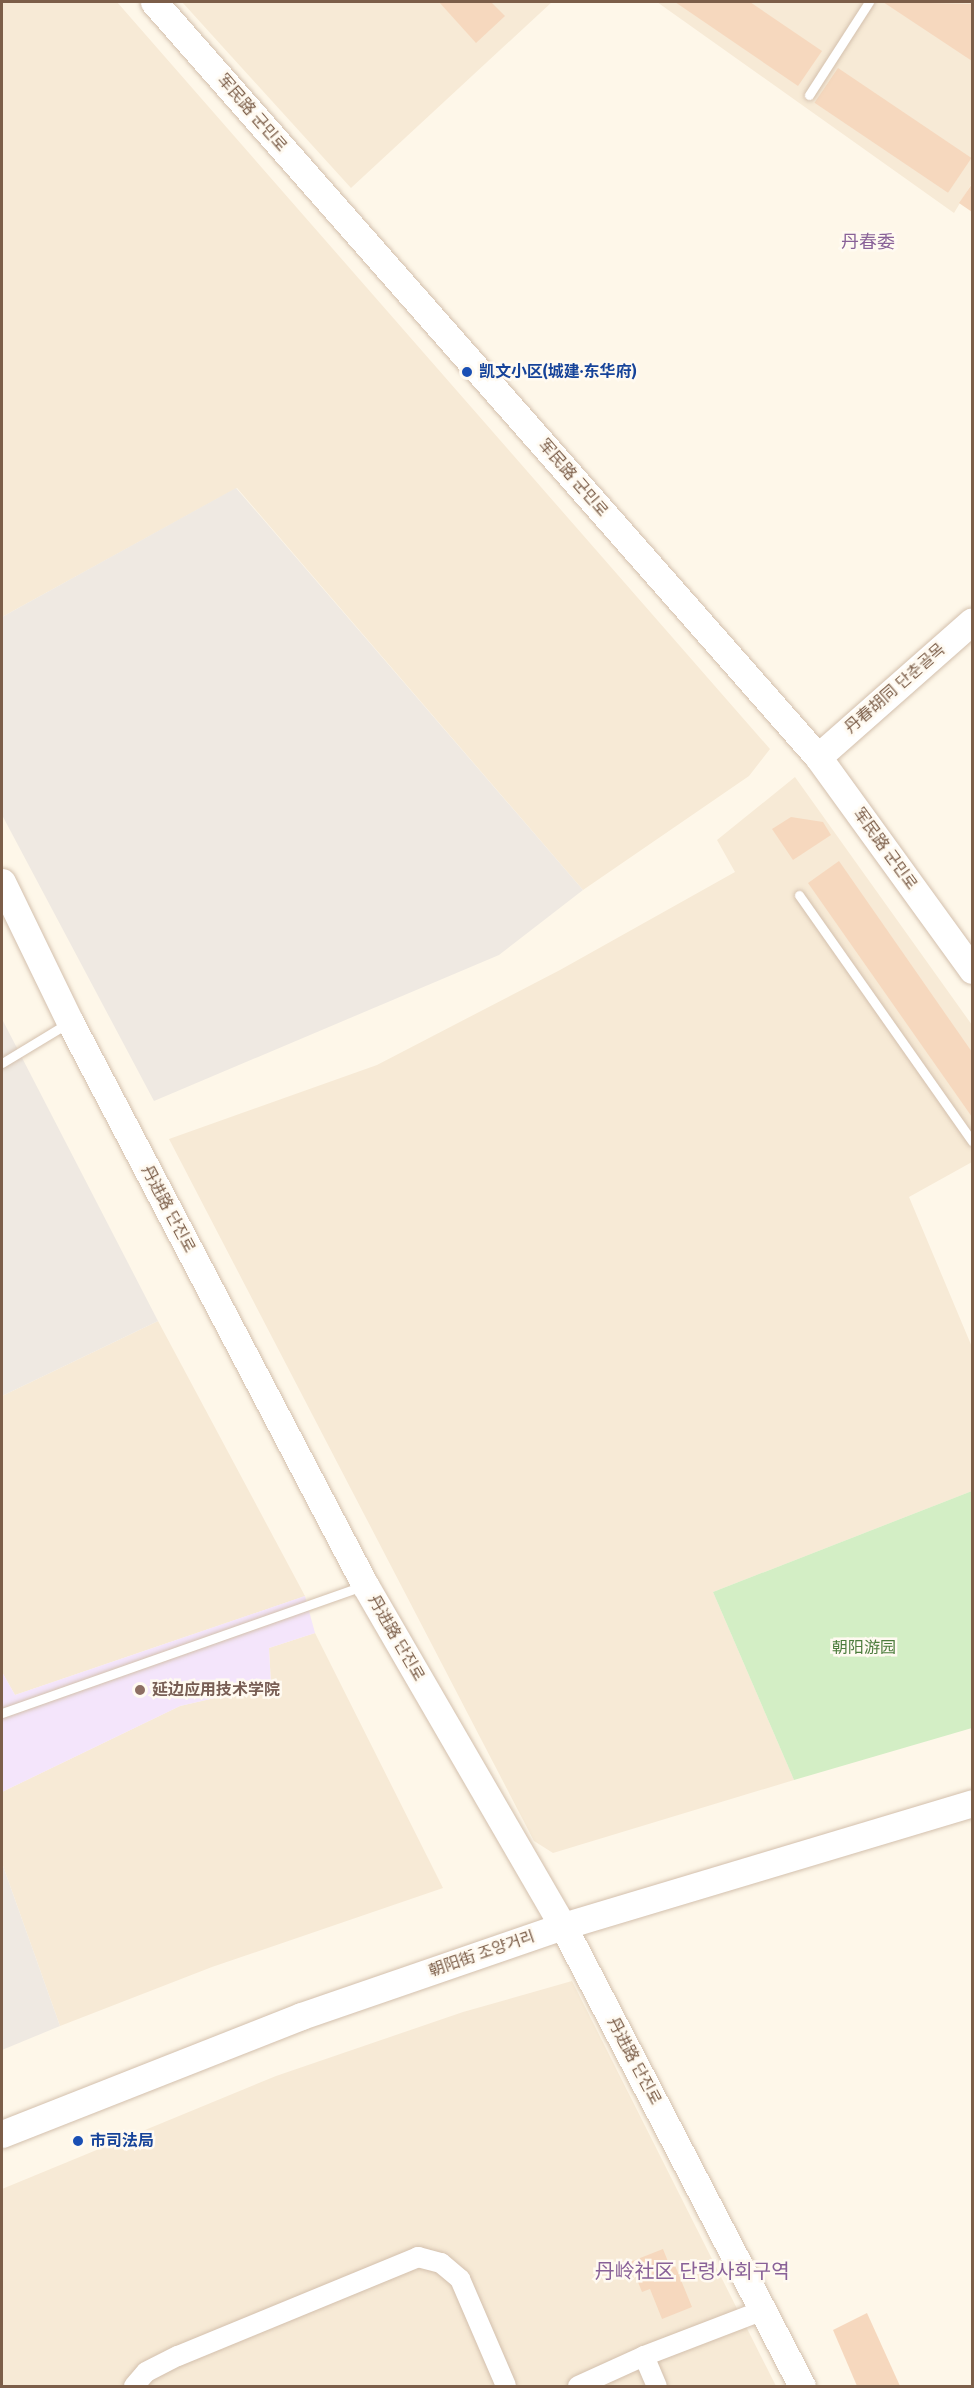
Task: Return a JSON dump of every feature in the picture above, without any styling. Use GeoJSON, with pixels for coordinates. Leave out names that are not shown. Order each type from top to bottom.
{"type":"FeatureCollection","features":[{"type":"Feature","properties":{"kind":"street","name":"军民路 군민로"},"geometry":{"type":"LineString","coordinates":[[154,2],[818,757],[972,970]]}},
{"type":"Feature","properties":{"kind":"street","name":"丹春胡同 단춘골목"},"geometry":{"type":"LineString","coordinates":[[818,757],[972,621]]}},
{"type":"Feature","properties":{"kind":"street","name":"丹进路 단진로"},"geometry":{"type":"LineString","coordinates":[[2,882],[70,1022],[365,1585],[563,1926],[802,2386]]}},
{"type":"Feature","properties":{"kind":"street","name":"朝阳街 조양거리"},"geometry":{"type":"LineString","coordinates":[[2,2134],[302,2016],[563,1926],[972,1803]]}},
{"type":"Feature","properties":{"kind":"street"},"geometry":{"type":"LineString","coordinates":[[134,2386],[146,2372],[178,2356],[418,2257],[441,2263],[460,2279],[506,2386]]}},
{"type":"Feature","properties":{"kind":"street"},"geometry":{"type":"LineString","coordinates":[[578,2386],[644,2356],[764,2310]]}},
{"type":"Feature","properties":{"kind":"street"},"geometry":{"type":"LineString","coordinates":[[644,2356],[657,2386]]}},
{"type":"Feature","properties":{"kind":"lane"},"geometry":{"type":"LineString","coordinates":[[808,95],[869,2]]}},
{"type":"Feature","properties":{"kind":"lane"},"geometry":{"type":"LineString","coordinates":[[799,895],[972,1141]]}},
{"type":"Feature","properties":{"kind":"lane"},"geometry":{"type":"LineString","coordinates":[[2,1063],[70,1022]]}},
{"type":"Feature","properties":{"kind":"lane"},"geometry":{"type":"LineString","coordinates":[[2,1713],[365,1585]]}},
{"type":"Feature","properties":{"kind":"shaded area"},"geometry":{"type":"Polygon","coordinates":[[[2,2],[117,2],[770,749],[749,776],[583,890],[237,488],[2,617],[2,2]]]}},
{"type":"Feature","properties":{"kind":"shaded area"},"geometry":{"type":"Polygon","coordinates":[[[182,2],[552,2],[351,188],[182,2]]]}},
{"type":"Feature","properties":{"kind":"shaded area"},"geometry":{"type":"Polygon","coordinates":[[[657,2],[972,2],[972,183],[954,213],[657,2]]]}},
{"type":"Feature","properties":{"kind":"shaded area"},"geometry":{"type":"Polygon","coordinates":[[[236,488],[583,890],[499,955],[154,1101],[2,815],[2,617],[236,488]]]}},
{"type":"Feature","properties":{"kind":"shaded area"},"geometry":{"type":"Polygon","coordinates":[[[795,777],[972,1025],[972,1162],[909,1197],[972,1347],[972,1491],[713,1592],[794,1780],[553,1853],[534,1841],[169,1139],[377,1065],[560,970],[735,872],[717,840],[795,777]]]}},
{"type":"Feature","properties":{"kind":"shaded area"},"geometry":{"type":"Polygon","coordinates":[[[2,1019],[158,1321],[2,1396],[2,1019]]]}},
{"type":"Feature","properties":{"kind":"shaded area"},"geometry":{"type":"Polygon","coordinates":[[[158,1321],[305,1596],[15,1695],[2,1672],[2,1396],[158,1321]]]}},
{"type":"Feature","properties":{"kind":"shaded area","name":"延边应用技术学院"},"geometry":{"type":"Polygon","coordinates":[[[305,1596],[315,1633],[269,1648],[271,1685],[180,1706],[2,1792],[2,1672],[15,1695],[305,1596]]]}},
{"type":"Feature","properties":{"kind":"shaded area"},"geometry":{"type":"Polygon","coordinates":[[[315,1633],[443,1888],[212,1967],[60,2026],[2,1863],[2,1792],[180,1706],[271,1685],[269,1648],[315,1633]]]}},
{"type":"Feature","properties":{"kind":"shaded area"},"geometry":{"type":"Polygon","coordinates":[[[2,1863],[60,2026],[2,2050],[2,1863]]]}},
{"type":"Feature","properties":{"kind":"shaded area"},"geometry":{"type":"Polygon","coordinates":[[[572,1981],[776,2386],[2,2386],[2,2189],[276,2076],[463,2012],[572,1981]]]}},
{"type":"Feature","properties":{"kind":"green space","name":"朝阳游园"},"geometry":{"type":"Polygon","coordinates":[[[972,1491],[972,1728],[794,1780],[713,1592],[972,1491]]]}},
{"type":"Feature","properties":{"kind":"building"},"geometry":{"type":"Polygon","coordinates":[[[439,2],[491,2],[505,16],[476,43],[439,2]]]}},
{"type":"Feature","properties":{"kind":"building"},"geometry":{"type":"Polygon","coordinates":[[[675,2],[750,2],[822,51],[798,86],[675,2]]]}},
{"type":"Feature","properties":{"kind":"building"},"geometry":{"type":"Polygon","coordinates":[[[883,2],[972,4],[972,61],[883,2]]]}},
{"type":"Feature","properties":{"kind":"building"},"geometry":{"type":"Polygon","coordinates":[[[838,68],[971,158],[948,193],[815,103],[838,68]]]}},
{"type":"Feature","properties":{"kind":"building"},"geometry":{"type":"Polygon","coordinates":[[[972,184],[972,212],[959,203],[972,184]]]}},
{"type":"Feature","properties":{"kind":"building"},"geometry":{"type":"Polygon","coordinates":[[[791,817],[823,822],[831,835],[793,860],[772,829],[791,817]]]}},
{"type":"Feature","properties":{"kind":"building"},"geometry":{"type":"Polygon","coordinates":[[[839,861],[972,1052],[972,1117],[808,883],[839,861]]]}},
{"type":"Feature","properties":{"kind":"building"},"geometry":{"type":"Polygon","coordinates":[[[663,2249],[669,2264],[674,2263],[692,2307],[662,2319],[650,2289],[642,2292],[630,2262],[663,2249]]]}},
{"type":"Feature","properties":{"kind":"building"},"geometry":{"type":"Polygon","coordinates":[[[867,2313],[900,2386],[857,2386],[833,2330],[867,2313]]]}},
{"type":"Feature","properties":{"kind":"place","name":"凯文小区(城建·东华府)"},"geometry":{"type":"Point","coordinates":[467,372]}},
{"type":"Feature","properties":{"kind":"place","name":"延边应用技术学院"},"geometry":{"type":"Point","coordinates":[140,1690]}},
{"type":"Feature","properties":{"kind":"place","name":"市司法局"},"geometry":{"type":"Point","coordinates":[78,2141]}},
{"type":"Feature","properties":{"kind":"district","name":"丹春委"},"geometry":{"type":"Point","coordinates":[868,242]}},
{"type":"Feature","properties":{"kind":"district","name":"丹岭社区 단령사회구역"},"geometry":{"type":"Point","coordinates":[692,2271]}}]}
